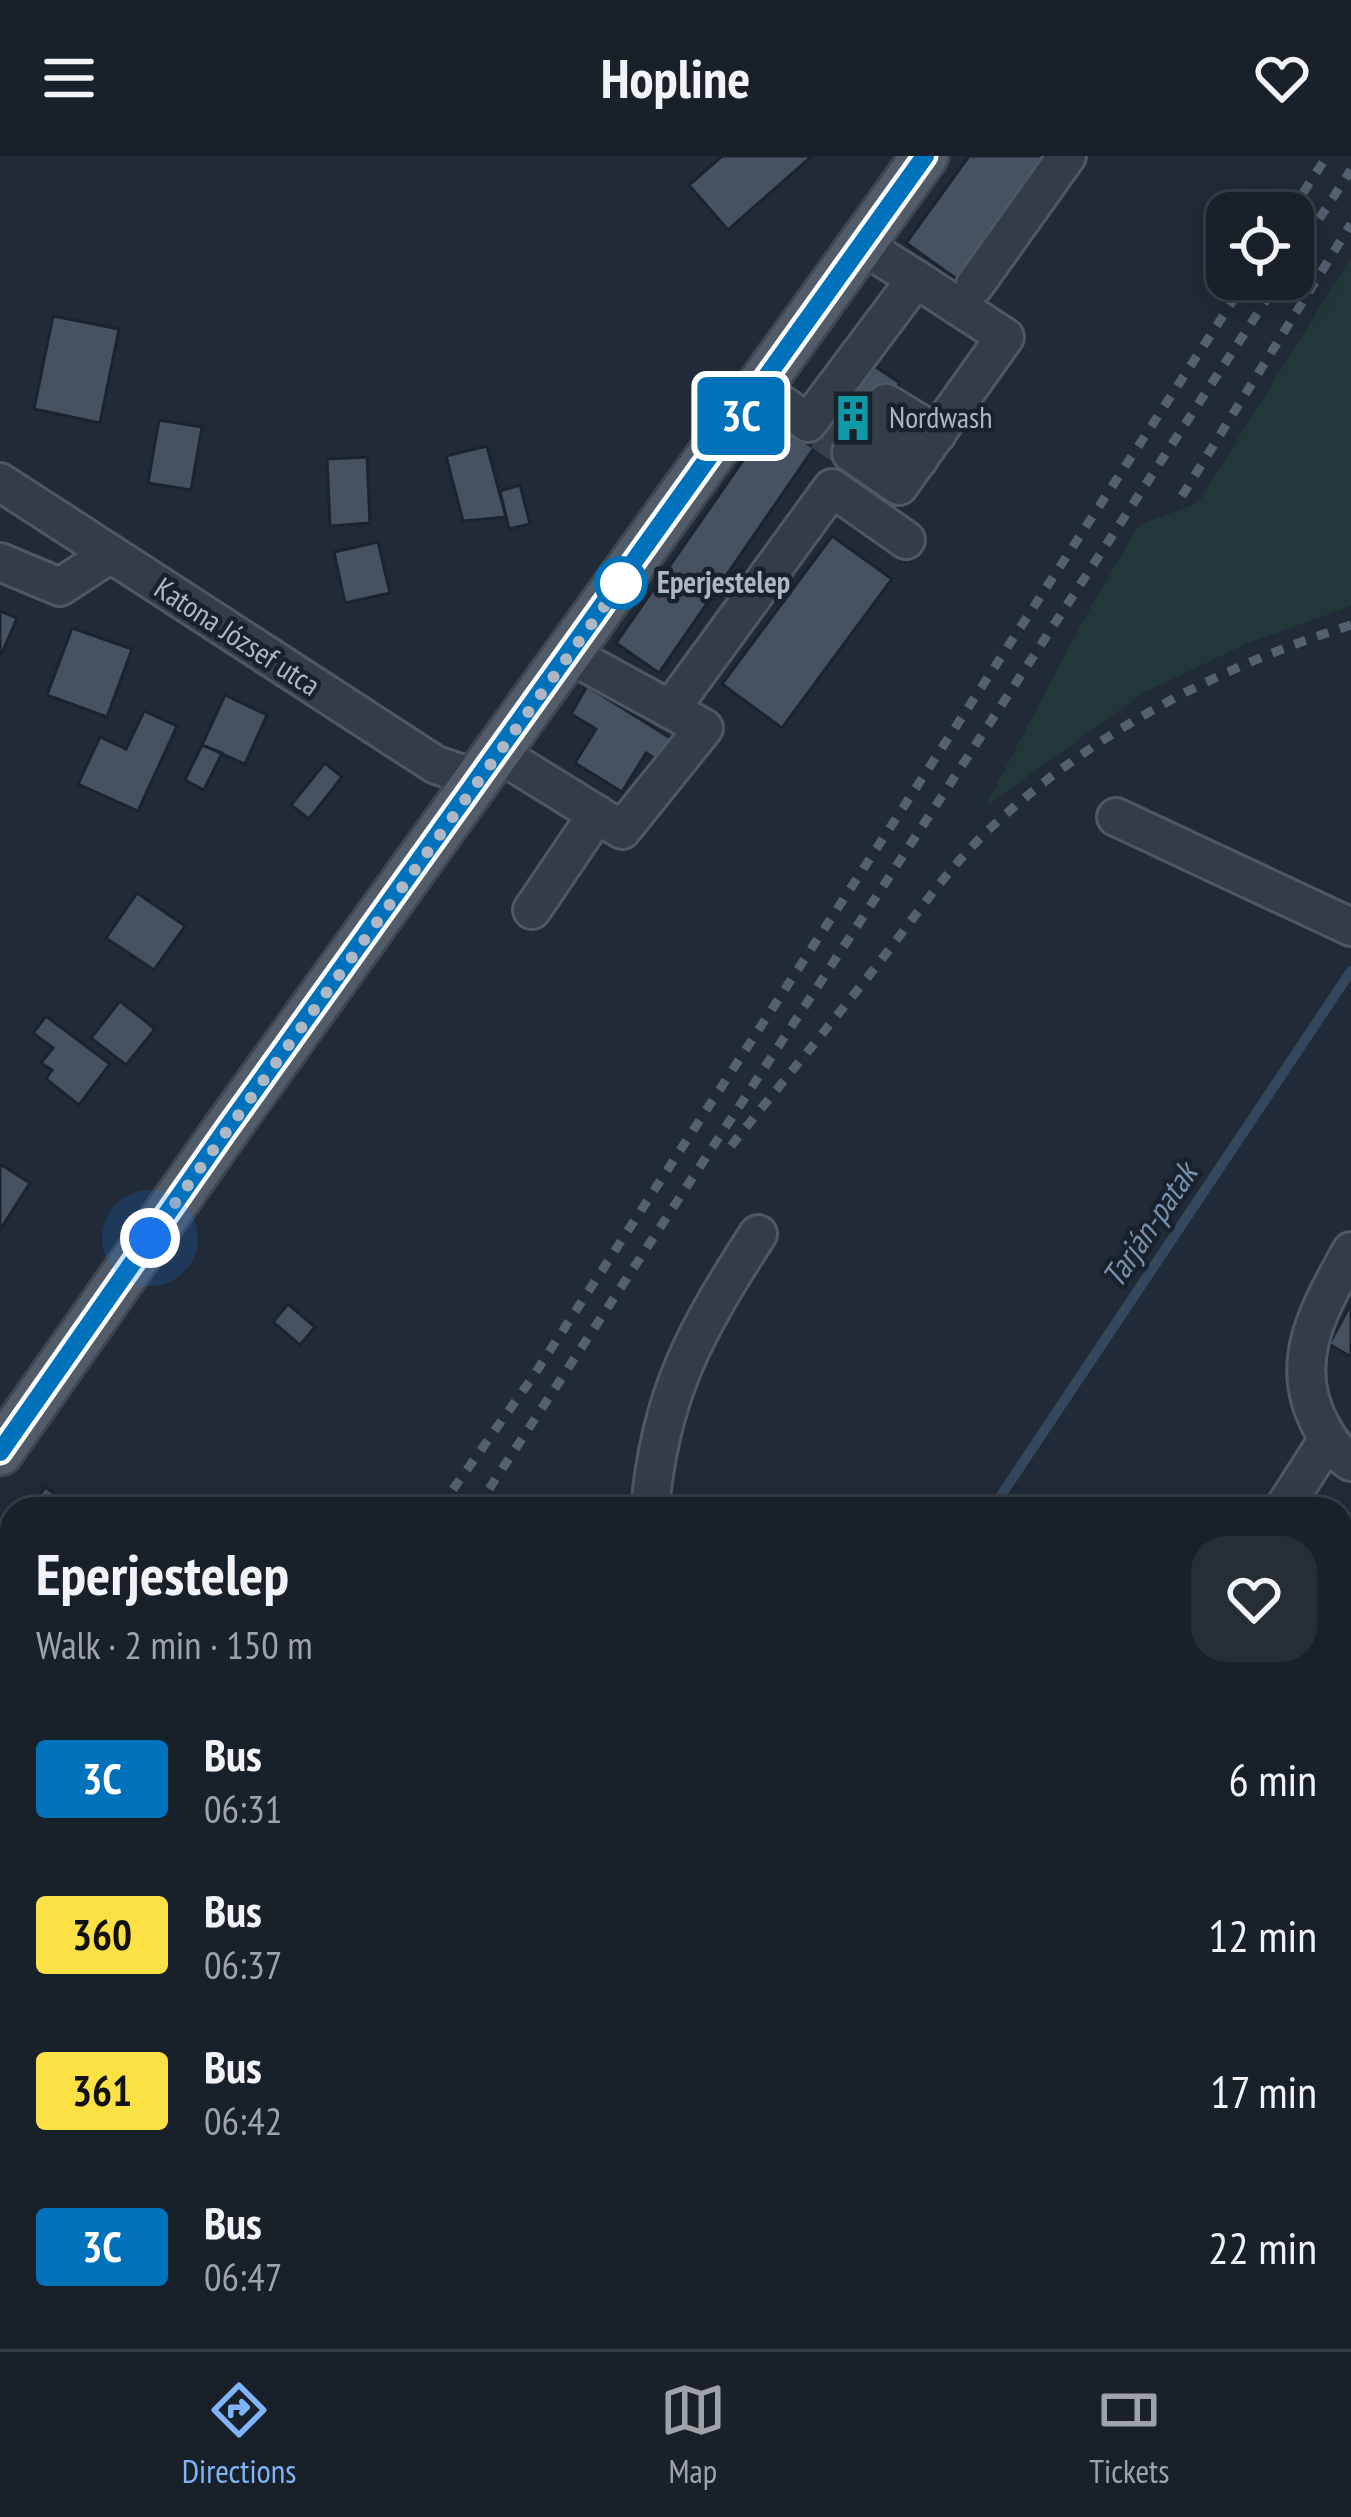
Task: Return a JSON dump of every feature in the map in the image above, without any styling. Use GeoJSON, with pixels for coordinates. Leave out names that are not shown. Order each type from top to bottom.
{"type":"FeatureCollection","features":[{"type":"Feature","properties":{"kind":"main road"},"geometry":{"type":"LineString","coordinates":[[0,1452],[925,156]]}},
{"type":"Feature","properties":{"kind":"street"},"geometry":{"type":"LineString","coordinates":[[975,285],[1067,156]]}},
{"type":"Feature","properties":{"kind":"street"},"geometry":{"type":"LineString","coordinates":[[844,412],[899,486],[1005,338],[862,245]]}},
{"type":"Feature","properties":{"kind":"street"},"geometry":{"type":"LineString","coordinates":[[844,412],[916,279]]}},
{"type":"Feature","properties":{"kind":"street"},"geometry":{"type":"LineString","coordinates":[[760,389],[844,412],[928,447]]}},
{"type":"Feature","properties":{"kind":"street","name":"Katona József utca"},"geometry":{"type":"LineString","coordinates":[[0,482],[436,764],[489,766],[597,814]]}},
{"type":"Feature","properties":{"kind":"street"},"geometry":{"type":"LineString","coordinates":[[670,710],[832,488],[906,540]]}},
{"type":"Feature","properties":{"kind":"street"},"geometry":{"type":"LineString","coordinates":[[0,562],[59,587],[109,555]]}},
{"type":"Feature","properties":{"kind":"street"},"geometry":{"type":"LineString","coordinates":[[532,910],[597,814],[622,830],[704,728],[569,654]]}},
{"type":"Feature","properties":{"kind":"street"},"geometry":{"type":"LineString","coordinates":[[1116,817],[1351,927]]}},
{"type":"Feature","properties":{"kind":"street"},"geometry":{"type":"LineString","coordinates":[[651,1497],[657,1443],[674,1382],[711,1307],[758,1234]]}},
{"type":"Feature","properties":{"kind":"street"},"geometry":{"type":"LineString","coordinates":[[1294,1497],[1339,1450],[1313,1412],[1304,1366],[1314,1319],[1351,1251]]}},
{"type":"Feature","properties":{"kind":"green space"},"geometry":{"type":"Polygon","coordinates":[[[1351,257],[1351,606],[1246,644],[1145,692],[985,807],[1139,525],[1198,503],[1351,257]]]}},
{"type":"Feature","properties":{"kind":"building"},"geometry":{"type":"Polygon","coordinates":[[[722,156],[812,156],[728,230],[689,185],[722,156]]]}},
{"type":"Feature","properties":{"kind":"building"},"geometry":{"type":"Polygon","coordinates":[[[969,156],[1049,156],[958,280],[906,243],[969,156]]]}},
{"type":"Feature","properties":{"kind":"building"},"geometry":{"type":"Polygon","coordinates":[[[53,316],[119,329],[100,423],[34,409],[53,316]]]}},
{"type":"Feature","properties":{"kind":"building","name":"Nordwash"},"geometry":{"type":"Polygon","coordinates":[[[870,363],[900,383],[844,462],[815,441],[870,363]]]}},
{"type":"Feature","properties":{"kind":"building"},"geometry":{"type":"Polygon","coordinates":[[[159,420],[202,427],[191,490],[148,483],[159,420]]]}},
{"type":"Feature","properties":{"kind":"building"},"geometry":{"type":"Polygon","coordinates":[[[771,420],[814,448],[659,673],[616,643],[771,420]]]}},
{"type":"Feature","properties":{"kind":"building"},"geometry":{"type":"Polygon","coordinates":[[[487,446],[506,517],[463,521],[446,456],[487,446]]]}},
{"type":"Feature","properties":{"kind":"building"},"geometry":{"type":"Polygon","coordinates":[[[367,457],[370,523],[330,526],[327,459],[367,457]]]}},
{"type":"Feature","properties":{"kind":"building"},"geometry":{"type":"Polygon","coordinates":[[[520,485],[530,524],[509,529],[500,491],[520,485]]]}},
{"type":"Feature","properties":{"kind":"building"},"geometry":{"type":"Polygon","coordinates":[[[832,536],[892,579],[782,728],[722,684],[832,536]]]}},
{"type":"Feature","properties":{"kind":"building"},"geometry":{"type":"Polygon","coordinates":[[[378,542],[390,593],[345,603],[334,552],[378,542]]]}},
{"type":"Feature","properties":{"kind":"building"},"geometry":{"type":"Polygon","coordinates":[[[0,611],[17,618],[0,658],[0,611]]]}},
{"type":"Feature","properties":{"kind":"building"},"geometry":{"type":"Polygon","coordinates":[[[72,628],[132,649],[107,717],[47,695],[72,628]]]}},
{"type":"Feature","properties":{"kind":"building"},"geometry":{"type":"Polygon","coordinates":[[[587,686],[672,739],[658,760],[646,753],[622,792],[575,763],[596,729],[571,714],[587,686]]]}},
{"type":"Feature","properties":{"kind":"building"},"geometry":{"type":"Polygon","coordinates":[[[225,695],[267,715],[245,764],[202,745],[225,695]]]}},
{"type":"Feature","properties":{"kind":"building"},"geometry":{"type":"Polygon","coordinates":[[[144,711],[177,726],[138,811],[78,784],[100,737],[126,749],[144,711]]]}},
{"type":"Feature","properties":{"kind":"building"},"geometry":{"type":"Polygon","coordinates":[[[202,745],[222,753],[204,790],[185,780],[202,745]]]}},
{"type":"Feature","properties":{"kind":"building"},"geometry":{"type":"Polygon","coordinates":[[[325,763],[342,777],[309,819],[291,805],[325,763]]]}},
{"type":"Feature","properties":{"kind":"building"},"geometry":{"type":"Polygon","coordinates":[[[137,893],[185,926],[154,970],[106,938],[137,893]]]}},
{"type":"Feature","properties":{"kind":"building"},"geometry":{"type":"Polygon","coordinates":[[[120,1001],[155,1029],[126,1065],[91,1038],[120,1001]]]}},
{"type":"Feature","properties":{"kind":"building"},"geometry":{"type":"Polygon","coordinates":[[[46,1016],[110,1064],[79,1105],[46,1079],[52,1070],[41,1063],[53,1048],[33,1033],[46,1016]]]}},
{"type":"Feature","properties":{"kind":"building"},"geometry":{"type":"Polygon","coordinates":[[[0,1164],[30,1183],[0,1230],[0,1164]]]}},
{"type":"Feature","properties":{"kind":"building"},"geometry":{"type":"Polygon","coordinates":[[[288,1304],[315,1327],[300,1345],[273,1322],[288,1304]]]}},
{"type":"Feature","properties":{"kind":"building"},"geometry":{"type":"Polygon","coordinates":[[[1351,1304],[1351,1357],[1329,1344],[1351,1304]]]}},
{"type":"Feature","properties":{"kind":"building"},"geometry":{"type":"Polygon","coordinates":[[[45,1487],[59,1497],[39,1497],[45,1487]]]}},
{"type":"Feature","properties":{"kind":"waterway","name":"Tarján-patak"},"geometry":{"type":"LineString","coordinates":[[1000,1497],[1351,971]]}},
{"type":"Feature","properties":{"kind":"tunnel"},"geometry":{"type":"LineString","coordinates":[[821,432],[851,453]]}},
{"type":"Feature","properties":{"kind":"railway"},"geometry":{"type":"LineString","coordinates":[[1304,192],[1327,156]]}},
{"type":"Feature","properties":{"kind":"railway"},"geometry":{"type":"LineString","coordinates":[[1314,227],[1351,170]]}},
{"type":"Feature","properties":{"kind":"railway"},"geometry":{"type":"LineString","coordinates":[[1182,496],[1351,224]]}},
{"type":"Feature","properties":{"kind":"railway"},"geometry":{"type":"LineString","coordinates":[[448,1497],[532,1378],[1233,300]]}},
{"type":"Feature","properties":{"kind":"railway"},"geometry":{"type":"LineString","coordinates":[[484,1497],[1266,300]]}},
{"type":"Feature","properties":{"kind":"railway"},"geometry":{"type":"LineString","coordinates":[[731,1146],[947,875],[1035,789],[1163,704],[1255,660],[1351,625]]}},
{"type":"Feature","properties":{"kind":"bus line","name":"3C"},"geometry":{"type":"LineString","coordinates":[[0,1452],[925,156]]}},
{"type":"Feature","properties":{"kind":"place","name":"Nordwash"},"geometry":{"type":"Point","coordinates":[853,418]}},
{"type":"Feature","properties":{"kind":"place","name":"Eperjestelep"},"geometry":{"type":"Point","coordinates":[621,583]}},
{"type":"Feature","properties":{"kind":"route"},"geometry":{"type":"LineString","coordinates":[[150,1238],[621,583]]}}]}
